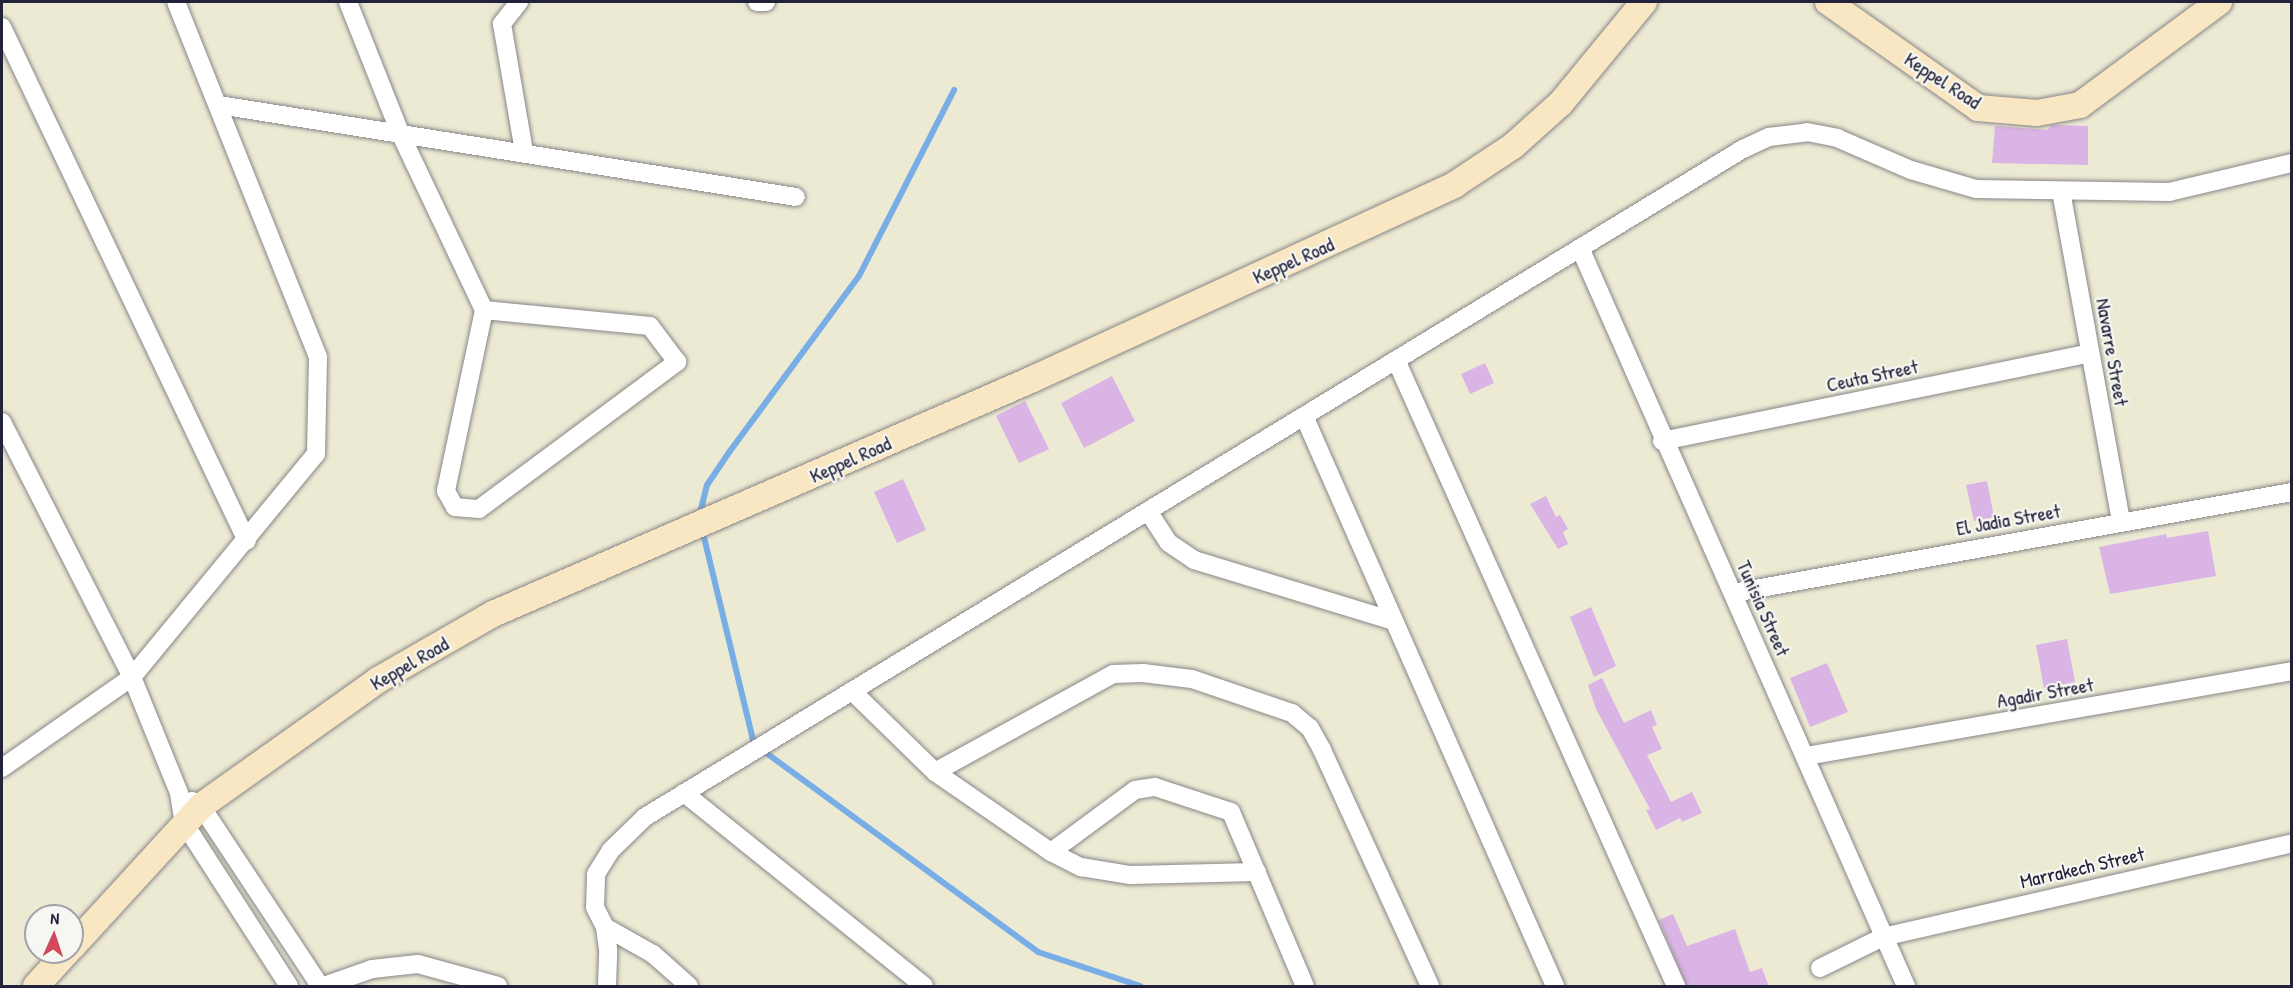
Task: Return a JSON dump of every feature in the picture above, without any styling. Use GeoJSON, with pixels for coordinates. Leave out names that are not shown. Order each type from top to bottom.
{"type":"FeatureCollection","features":[{"type":"Feature","properties":{"kind":"street"},"geometry":{"type":"LineString","coordinates":[[2,768],[132,677],[247,541],[316,454],[318,357],[176,2]]}},
{"type":"Feature","properties":{"kind":"street"},"geometry":{"type":"LineString","coordinates":[[348,2],[400,133],[484,310],[446,491],[455,507],[479,509],[677,362],[650,326],[484,310]]}},
{"type":"Feature","properties":{"kind":"street"},"geometry":{"type":"LineString","coordinates":[[519,2],[502,24],[524,152]]}},
{"type":"Feature","properties":{"kind":"street"},"geometry":{"type":"LineString","coordinates":[[757,2],[766,2]]}},
{"type":"Feature","properties":{"kind":"street","name":"Keppel Road"},"geometry":{"type":"LineString","coordinates":[[84,933],[193,814],[378,680],[493,614],[1044,374],[1454,185],[1513,146],[1561,103],[1644,2]]}},
{"type":"Feature","properties":{"kind":"street","name":"Keppel Road"},"geometry":{"type":"LineString","coordinates":[[1836,3],[1978,108],[2037,113],[2080,105],[2220,2]]}},
{"type":"Feature","properties":{"kind":"street"},"geometry":{"type":"LineString","coordinates":[[2,27],[247,541]]}},
{"type":"Feature","properties":{"kind":"street"},"geometry":{"type":"LineString","coordinates":[[219,105],[796,197]]}},
{"type":"Feature","properties":{"kind":"street"},"geometry":{"type":"LineString","coordinates":[[607,987],[605,927],[595,907],[597,874],[611,850],[645,817],[1743,149],[1769,137],[1807,132],[1837,138],[1911,170],[1976,189],[2169,192],[2292,163]]}},
{"type":"Feature","properties":{"kind":"street","name":"Navarre Street"},"geometry":{"type":"LineString","coordinates":[[2061,190],[2121,521]]}},
{"type":"Feature","properties":{"kind":"street","name":"Tunisia Street"},"geometry":{"type":"LineString","coordinates":[[1580,248],[1662,441],[1733,592],[1906,987]]}},
{"type":"Feature","properties":{"kind":"street","name":"Ceuta Street"},"geometry":{"type":"LineString","coordinates":[[1662,441],[2090,353]]}},
{"type":"Feature","properties":{"kind":"street"},"geometry":{"type":"LineString","coordinates":[[1395,360],[1676,987]]}},
{"type":"Feature","properties":{"kind":"street"},"geometry":{"type":"LineString","coordinates":[[1304,416],[1555,987]]}},
{"type":"Feature","properties":{"kind":"street"},"geometry":{"type":"LineString","coordinates":[[2,422],[132,677],[179,793],[322,987],[372,969],[418,964],[498,987]]}},
{"type":"Feature","properties":{"kind":"street","name":"El Jadia Street"},"geometry":{"type":"LineString","coordinates":[[1733,592],[2292,492]]}},
{"type":"Feature","properties":{"kind":"street"},"geometry":{"type":"LineString","coordinates":[[1148,511],[1168,543],[1194,560],[1394,621]]}},
{"type":"Feature","properties":{"kind":"street","name":"Agadir Street"},"geometry":{"type":"LineString","coordinates":[[1806,756],[2292,671]]}},
{"type":"Feature","properties":{"kind":"street"},"geometry":{"type":"LineString","coordinates":[[935,772],[1113,674],[1143,673],[1192,679],[1292,713],[1310,728],[1322,750],[1430,987]]}},
{"type":"Feature","properties":{"kind":"street"},"geometry":{"type":"LineString","coordinates":[[852,691],[935,772],[1051,852],[1081,867],[1130,875],[1257,872]]}},
{"type":"Feature","properties":{"kind":"street"},"geometry":{"type":"LineString","coordinates":[[1051,852],[1135,790],[1155,787],[1231,812],[1305,987]]}},
{"type":"Feature","properties":{"kind":"street"},"geometry":{"type":"LineString","coordinates":[[684,793],[924,987]]}},
{"type":"Feature","properties":{"kind":"street"},"geometry":{"type":"LineString","coordinates":[[193,814],[259,940],[289,987]]}},
{"type":"Feature","properties":{"kind":"street","name":"Marrakech Street"},"geometry":{"type":"LineString","coordinates":[[1820,968],[1883,937],[2292,843]]}},
{"type":"Feature","properties":{"kind":"street"},"geometry":{"type":"LineString","coordinates":[[259,940],[280,927]]}},
{"type":"Feature","properties":{"kind":"street"},"geometry":{"type":"LineString","coordinates":[[605,927],[653,954],[689,987]]}},
{"type":"Feature","properties":{"kind":"street"},"geometry":{"type":"LineString","coordinates":[[36,987],[56,964]]}},
{"type":"Feature","properties":{"kind":"building"},"geometry":{"type":"Polygon","coordinates":[[[2052,125],[2088,126],[2088,165],[1992,163],[1995,126],[2047,130],[2052,125]]]}},
{"type":"Feature","properties":{"kind":"building"},"geometry":{"type":"Polygon","coordinates":[[[1485,363],[1494,383],[1470,394],[1461,374],[1485,363]]]}},
{"type":"Feature","properties":{"kind":"building"},"geometry":{"type":"Polygon","coordinates":[[[1112,376],[1135,421],[1084,448],[1061,403],[1112,376]]]}},
{"type":"Feature","properties":{"kind":"building"},"geometry":{"type":"Polygon","coordinates":[[[1025,401],[1049,449],[1019,463],[996,416],[1025,401]]]}},
{"type":"Feature","properties":{"kind":"building"},"geometry":{"type":"Polygon","coordinates":[[[903,479],[926,530],[897,543],[874,492],[903,479]]]}},
{"type":"Feature","properties":{"kind":"building"},"geometry":{"type":"Polygon","coordinates":[[[1987,481],[1994,517],[1974,521],[1966,485],[1987,481]]]}},
{"type":"Feature","properties":{"kind":"building"},"geometry":{"type":"Polygon","coordinates":[[[1546,496],[1556,517],[1560,515],[1568,529],[1563,532],[1568,544],[1558,549],[1530,504],[1546,496]]]}},
{"type":"Feature","properties":{"kind":"building"},"geometry":{"type":"Polygon","coordinates":[[[2208,531],[2216,576],[2110,594],[2099,547],[2166,534],[2167,538],[2208,531]]]}},
{"type":"Feature","properties":{"kind":"building"},"geometry":{"type":"Polygon","coordinates":[[[1591,607],[1616,666],[1594,677],[1570,617],[1591,607]]]}},
{"type":"Feature","properties":{"kind":"building"},"geometry":{"type":"Polygon","coordinates":[[[2067,639],[2075,682],[2044,688],[2036,645],[2067,639]]]}},
{"type":"Feature","properties":{"kind":"building"},"geometry":{"type":"Polygon","coordinates":[[[1827,663],[1848,712],[1810,727],[1790,678],[1827,663]]]}},
{"type":"Feature","properties":{"kind":"building"},"geometry":{"type":"Polygon","coordinates":[[[1602,678],[1624,723],[1651,710],[1657,725],[1652,727],[1662,749],[1647,755],[1671,802],[1692,792],[1702,813],[1682,822],[1680,818],[1656,830],[1646,810],[1650,809],[1596,709],[1588,685],[1602,678]]]}},
{"type":"Feature","properties":{"kind":"building"},"geometry":{"type":"Polygon","coordinates":[[[1673,914],[1687,946],[1735,929],[1750,972],[1762,968],[1769,987],[1687,987],[1659,920],[1673,914]]]}},
{"type":"Feature","properties":{"kind":"waterway"},"geometry":{"type":"LineString","coordinates":[[699,517],[707,485],[859,276],[954,90]]}},
{"type":"Feature","properties":{"kind":"waterway"},"geometry":{"type":"LineString","coordinates":[[702,529],[754,744],[1038,952],[1140,986]]}}]}
